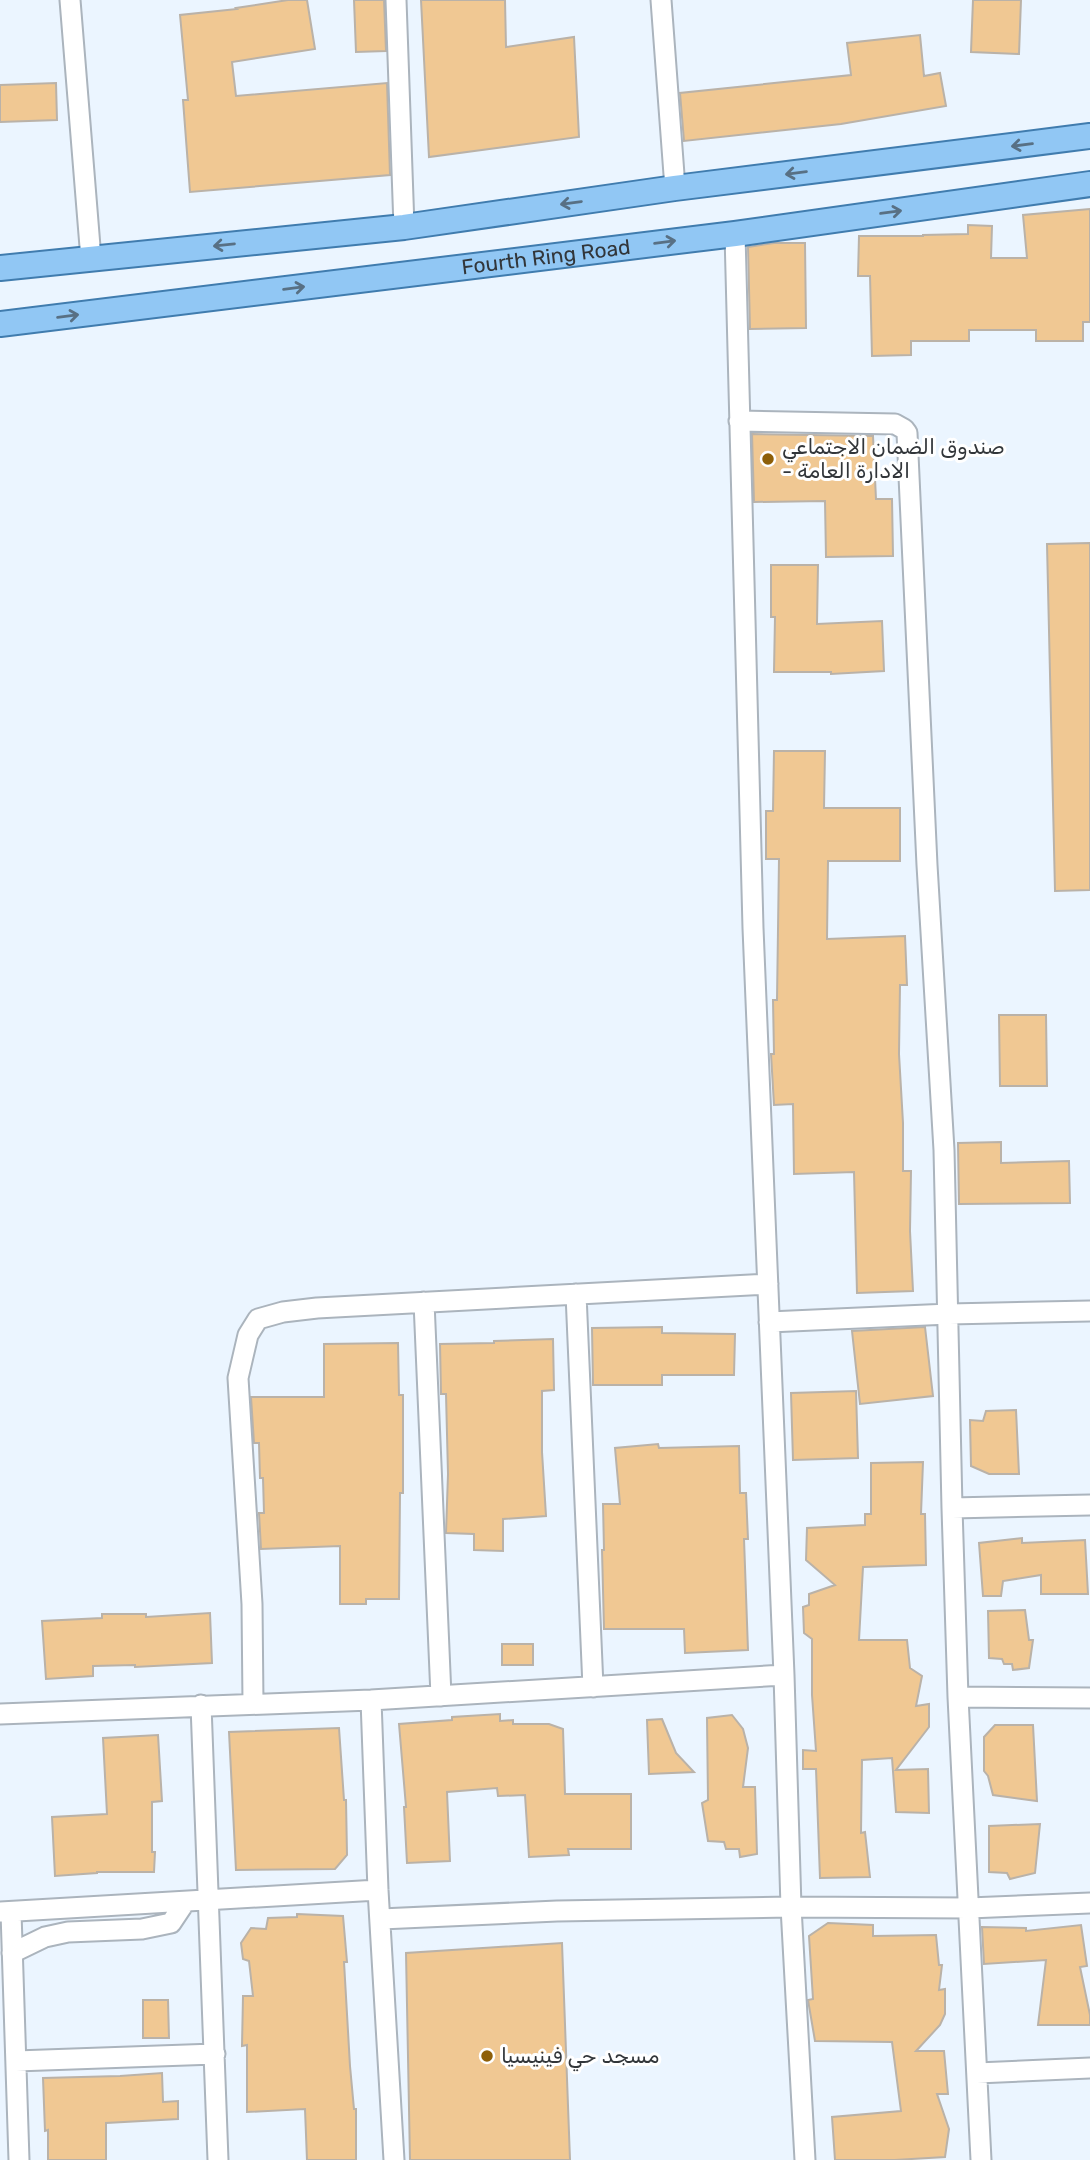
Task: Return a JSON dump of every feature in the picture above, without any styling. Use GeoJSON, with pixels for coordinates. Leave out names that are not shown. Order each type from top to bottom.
{"type":"FeatureCollection","features":[{"type":"Feature","properties":{"kind":"main road"},"geometry":{"type":"LineString","coordinates":[[0,268],[404,227],[675,188],[1090,136]]}},
{"type":"Feature","properties":{"kind":"main road","name":"Fourth Ring Road"},"geometry":{"type":"LineString","coordinates":[[0,324],[734,234],[1090,184]]}},
{"type":"Feature","properties":{"kind":"street"},"geometry":{"type":"LineString","coordinates":[[69,0],[91,259]]}},
{"type":"Feature","properties":{"kind":"street"},"geometry":{"type":"LineString","coordinates":[[396,0],[404,227]]}},
{"type":"Feature","properties":{"kind":"street"},"geometry":{"type":"LineString","coordinates":[[661,0],[675,188]]}},
{"type":"Feature","properties":{"kind":"street"},"geometry":{"type":"LineString","coordinates":[[734,234],[752,928],[784,1675],[791,1908],[805,2160]]}},
{"type":"Feature","properties":{"kind":"street"},"geometry":{"type":"LineString","coordinates":[[739,421],[895,424],[907,433],[927,865],[944,1150],[951,1508],[981,2160]]}},
{"type":"Feature","properties":{"kind":"street"},"geometry":{"type":"LineString","coordinates":[[253,1703],[252,1604],[238,1378],[248,1335],[258,1319],[283,1311],[768,1284]]}},
{"type":"Feature","properties":{"kind":"street"},"geometry":{"type":"LineString","coordinates":[[576,1294],[593,1687]]}},
{"type":"Feature","properties":{"kind":"street"},"geometry":{"type":"LineString","coordinates":[[424,1302],[441,1696]]}},
{"type":"Feature","properties":{"kind":"street"},"geometry":{"type":"LineString","coordinates":[[769,1322],[1090,1311]]}},
{"type":"Feature","properties":{"kind":"street"},"geometry":{"type":"LineString","coordinates":[[951,1508],[1090,1505]]}},
{"type":"Feature","properties":{"kind":"street"},"geometry":{"type":"LineString","coordinates":[[0,1714],[371,1700],[784,1675]]}},
{"type":"Feature","properties":{"kind":"street"},"geometry":{"type":"LineString","coordinates":[[958,1697],[1090,1698]]}},
{"type":"Feature","properties":{"kind":"street"},"geometry":{"type":"LineString","coordinates":[[371,1700],[378,1890],[394,2160]]}},
{"type":"Feature","properties":{"kind":"street"},"geometry":{"type":"LineString","coordinates":[[201,1705],[218,2160]]}},
{"type":"Feature","properties":{"kind":"street"},"geometry":{"type":"LineString","coordinates":[[19,2160],[12,1953],[5,1912],[378,1890]]}},
{"type":"Feature","properties":{"kind":"street"},"geometry":{"type":"LineString","coordinates":[[12,1953],[46,1937],[68,1932],[142,1929],[171,1923],[185,1902]]}},
{"type":"Feature","properties":{"kind":"street"},"geometry":{"type":"LineString","coordinates":[[381,1919],[557,1911],[969,1908],[1090,1903]]}},
{"type":"Feature","properties":{"kind":"street"},"geometry":{"type":"LineString","coordinates":[[16,2061],[215,2054]]}},
{"type":"Feature","properties":{"kind":"street"},"geometry":{"type":"LineString","coordinates":[[977,2073],[1090,2068]]}},
{"type":"Feature","properties":{"kind":"building"},"geometry":{"type":"Polygon","coordinates":[[[288,0],[307,0],[315,49],[232,62],[236,96],[387,83],[390,175],[190,192],[183,100],[188,100],[180,15],[288,0]]]}},
{"type":"Feature","properties":{"kind":"building"},"geometry":{"type":"Polygon","coordinates":[[[354,0],[384,0],[386,51],[356,52],[354,0]]]}},
{"type":"Feature","properties":{"kind":"building"},"geometry":{"type":"Polygon","coordinates":[[[421,0],[505,0],[506,47],[574,37],[579,137],[429,157],[421,0]]]}},
{"type":"Feature","properties":{"kind":"building"},"geometry":{"type":"Polygon","coordinates":[[[973,0],[1021,0],[1019,54],[971,52],[973,0]]]}},
{"type":"Feature","properties":{"kind":"building"},"geometry":{"type":"Polygon","coordinates":[[[920,35],[924,76],[940,73],[946,106],[841,124],[684,141],[680,93],[851,75],[847,43],[920,35]]]}},
{"type":"Feature","properties":{"kind":"building"},"geometry":{"type":"Polygon","coordinates":[[[56,83],[57,120],[0,122],[0,85],[56,83]]]}},
{"type":"Feature","properties":{"kind":"building"},"geometry":{"type":"Polygon","coordinates":[[[1090,209],[1090,322],[1083,322],[1083,341],[1036,341],[1036,330],[969,330],[969,341],[911,341],[911,355],[872,356],[870,276],[858,276],[859,236],[968,234],[968,225],[992,226],[991,258],[1027,258],[1023,215],[1090,209]]]}},
{"type":"Feature","properties":{"kind":"building"},"geometry":{"type":"Polygon","coordinates":[[[774,243],[805,243],[806,328],[750,329],[748,247],[774,243]]]}},
{"type":"Feature","properties":{"kind":"building"},"geometry":{"type":"Polygon","coordinates":[[[752,434],[873,436],[876,499],[892,499],[893,556],[826,557],[825,501],[754,502],[752,434]]]}},
{"type":"Feature","properties":{"kind":"building"},"geometry":{"type":"Polygon","coordinates":[[[1090,543],[1090,890],[1055,891],[1047,544],[1090,543]]]}},
{"type":"Feature","properties":{"kind":"building"},"geometry":{"type":"Polygon","coordinates":[[[771,565],[818,565],[817,624],[882,621],[884,671],[831,674],[774,672],[775,617],[771,617],[771,565]]]}},
{"type":"Feature","properties":{"kind":"building"},"geometry":{"type":"Polygon","coordinates":[[[774,751],[825,751],[824,808],[900,808],[900,861],[828,861],[827,939],[905,936],[907,985],[900,985],[899,1054],[903,1171],[911,1171],[913,1291],[857,1293],[854,1172],[794,1174],[793,1104],[774,1105],[771,1054],[774,1054],[773,1000],[777,1000],[779,859],[766,859],[766,811],[773,811],[774,751]]]}},
{"type":"Feature","properties":{"kind":"building"},"geometry":{"type":"Polygon","coordinates":[[[999,1015],[1046,1015],[1047,1086],[1000,1086],[999,1015]]]}},
{"type":"Feature","properties":{"kind":"building"},"geometry":{"type":"Polygon","coordinates":[[[1001,1142],[1001,1163],[1069,1161],[1070,1203],[959,1204],[958,1143],[1001,1142]]]}},
{"type":"Feature","properties":{"kind":"building"},"geometry":{"type":"Polygon","coordinates":[[[662,1327],[662,1333],[735,1334],[734,1375],[662,1375],[662,1385],[593,1385],[592,1328],[662,1327]]]}},
{"type":"Feature","properties":{"kind":"building"},"geometry":{"type":"Polygon","coordinates":[[[925,1327],[933,1396],[860,1404],[852,1331],[925,1327]]]}},
{"type":"Feature","properties":{"kind":"building"},"geometry":{"type":"Polygon","coordinates":[[[553,1339],[554,1390],[542,1391],[546,1516],[503,1519],[503,1551],[474,1550],[474,1534],[446,1533],[446,1394],[441,1394],[440,1344],[553,1339]]]}},
{"type":"Feature","properties":{"kind":"building"},"geometry":{"type":"Polygon","coordinates":[[[398,1343],[399,1395],[403,1395],[399,1599],[366,1599],[366,1604],[340,1604],[340,1546],[261,1549],[259,1513],[264,1513],[263,1478],[260,1478],[259,1443],[254,1443],[251,1397],[324,1397],[324,1344],[398,1343]]]}},
{"type":"Feature","properties":{"kind":"building"},"geometry":{"type":"Polygon","coordinates":[[[856,1391],[858,1458],[793,1460],[791,1393],[856,1391]]]}},
{"type":"Feature","properties":{"kind":"building"},"geometry":{"type":"Polygon","coordinates":[[[1016,1410],[1019,1474],[989,1474],[971,1466],[970,1420],[983,1421],[986,1411],[1016,1410]]]}},
{"type":"Feature","properties":{"kind":"building"},"geometry":{"type":"Polygon","coordinates":[[[658,1444],[659,1448],[739,1446],[740,1493],[746,1493],[748,1539],[744,1539],[748,1650],[685,1653],[684,1629],[604,1629],[603,1504],[620,1504],[615,1448],[658,1444]]]}},
{"type":"Feature","properties":{"kind":"building"},"geometry":{"type":"Polygon","coordinates":[[[923,1462],[921,1514],[925,1514],[926,1565],[863,1567],[859,1640],[907,1640],[910,1668],[922,1676],[916,1706],[929,1704],[929,1727],[896,1770],[928,1769],[929,1813],[896,1812],[892,1758],[862,1760],[861,1833],[865,1832],[870,1877],[820,1878],[816,1769],[803,1769],[803,1750],[816,1751],[812,1639],[804,1633],[803,1607],[809,1605],[809,1594],[835,1585],[806,1560],[807,1528],[865,1525],[865,1514],[871,1514],[871,1463],[923,1462]]]}},
{"type":"Feature","properties":{"kind":"building"},"geometry":{"type":"Polygon","coordinates":[[[1022,1538],[1022,1543],[1085,1540],[1088,1594],[1041,1594],[1041,1575],[1003,1581],[1001,1596],[983,1596],[979,1543],[1022,1538]]]}},
{"type":"Feature","properties":{"kind":"building"},"geometry":{"type":"Polygon","coordinates":[[[1025,1610],[1029,1640],[1033,1640],[1029,1668],[1013,1670],[1012,1664],[1004,1664],[1002,1659],[989,1658],[988,1611],[1025,1610]]]}},
{"type":"Feature","properties":{"kind":"building"},"geometry":{"type":"Polygon","coordinates":[[[210,1613],[212,1663],[93,1666],[93,1676],[46,1679],[42,1621],[102,1618],[102,1614],[146,1614],[146,1617],[210,1613]]]}},
{"type":"Feature","properties":{"kind":"building"},"geometry":{"type":"Polygon","coordinates":[[[502,1644],[533,1644],[533,1665],[502,1665],[502,1644]]]}},
{"type":"Feature","properties":{"kind":"building"},"geometry":{"type":"Polygon","coordinates":[[[500,1714],[500,1721],[513,1720],[513,1724],[549,1724],[563,1729],[565,1794],[631,1794],[631,1849],[568,1849],[569,1855],[529,1857],[525,1795],[498,1796],[497,1788],[447,1792],[450,1861],[407,1863],[406,1807],[399,1724],[500,1714]]]}},
{"type":"Feature","properties":{"kind":"building"},"geometry":{"type":"Polygon","coordinates":[[[732,1715],[743,1729],[748,1748],[743,1787],[755,1787],[757,1854],[740,1857],[739,1849],[726,1849],[724,1842],[708,1841],[702,1803],[708,1800],[707,1718],[732,1715]]]}},
{"type":"Feature","properties":{"kind":"building"},"geometry":{"type":"Polygon","coordinates":[[[662,1719],[676,1753],[694,1772],[649,1774],[647,1720],[662,1719]]]}},
{"type":"Feature","properties":{"kind":"building"},"geometry":{"type":"Polygon","coordinates":[[[995,1725],[1033,1725],[1037,1801],[993,1795],[984,1771],[984,1737],[995,1725]]]}},
{"type":"Feature","properties":{"kind":"building"},"geometry":{"type":"Polygon","coordinates":[[[339,1728],[346,1800],[347,1855],[335,1869],[236,1870],[229,1732],[339,1728]]]}},
{"type":"Feature","properties":{"kind":"building"},"geometry":{"type":"Polygon","coordinates":[[[158,1735],[162,1801],[152,1802],[154,1872],[97,1872],[55,1876],[52,1817],[107,1814],[103,1738],[158,1735]]]}},
{"type":"Feature","properties":{"kind":"building"},"geometry":{"type":"Polygon","coordinates":[[[1040,1824],[1035,1873],[1010,1879],[1007,1873],[989,1872],[989,1826],[1040,1824]]]}},
{"type":"Feature","properties":{"kind":"building"},"geometry":{"type":"Polygon","coordinates":[[[297,1914],[343,1916],[350,2066],[356,2109],[356,2160],[307,2160],[305,2109],[247,2112],[247,2045],[242,2046],[243,1996],[253,1996],[249,1961],[243,1959],[241,1943],[251,1928],[266,1929],[268,1918],[297,1917],[297,1914]]]}},
{"type":"Feature","properties":{"kind":"building"},"geometry":{"type":"Polygon","coordinates":[[[828,1923],[873,1925],[873,1936],[936,1935],[939,1965],[942,1965],[939,1990],[945,1989],[945,2014],[940,2025],[916,2051],[944,2051],[948,2094],[937,2094],[949,2129],[945,2157],[835,2160],[832,2117],[901,2111],[892,2042],[815,2041],[808,2000],[813,1999],[809,1936],[828,1923]]]}},
{"type":"Feature","properties":{"kind":"building"},"geometry":{"type":"Polygon","coordinates":[[[1081,1925],[1087,1966],[1080,1967],[1090,2025],[1038,2025],[1046,1960],[984,1964],[982,1927],[1026,1928],[1026,1931],[1081,1925]]]}},
{"type":"Feature","properties":{"kind":"building","name":"مسجد حي فينيسيا"},"geometry":{"type":"Polygon","coordinates":[[[562,1943],[570,2160],[410,2160],[406,1953],[562,1943]]]}},
{"type":"Feature","properties":{"kind":"building"},"geometry":{"type":"Polygon","coordinates":[[[143,2000],[168,2000],[169,2038],[143,2038],[143,2000]]]}},
{"type":"Feature","properties":{"kind":"building"},"geometry":{"type":"Polygon","coordinates":[[[162,2073],[163,2102],[178,2101],[178,2119],[106,2123],[106,2160],[48,2160],[43,2078],[162,2073]]]}},
{"type":"Feature","properties":{"kind":"place","name":"صندوق الضمان الاجتماعي - الادارة العامة"},"geometry":{"type":"Point","coordinates":[768,459]}},
{"type":"Feature","properties":{"kind":"place","name":"مسجد حي فينيسيا"},"geometry":{"type":"Point","coordinates":[487,2056]}}]}
